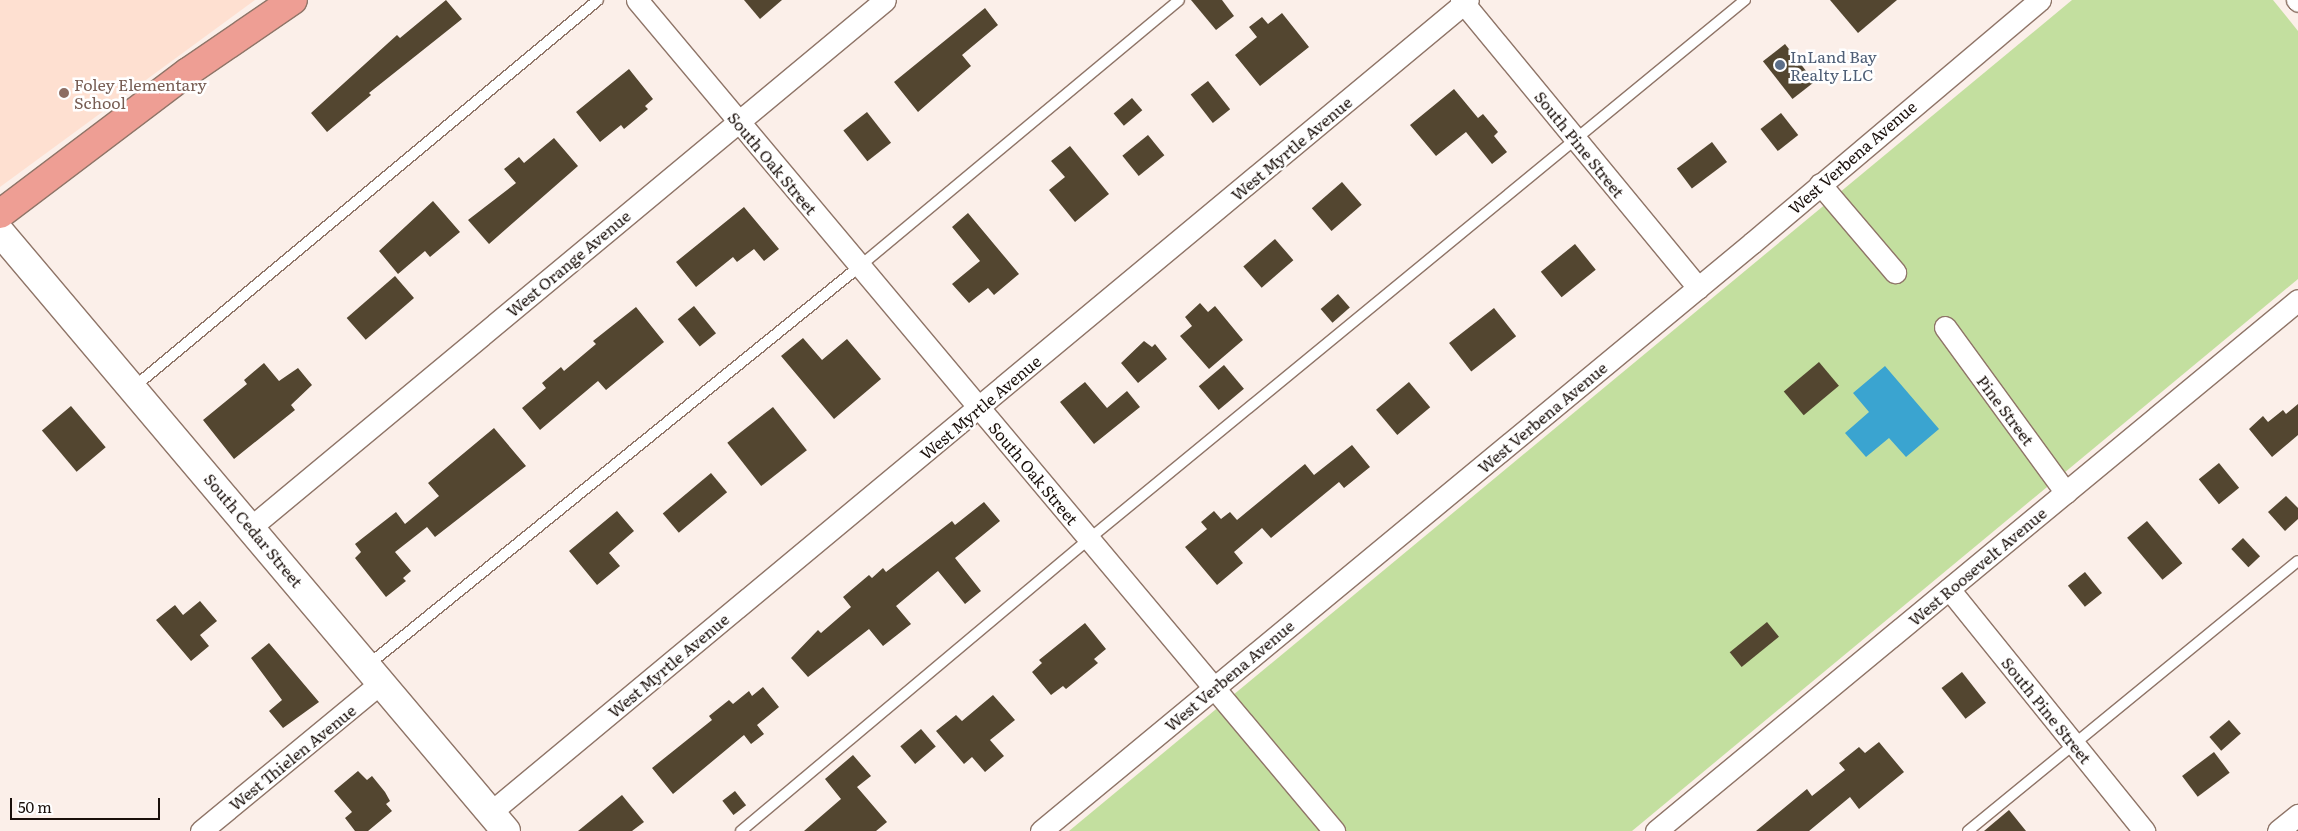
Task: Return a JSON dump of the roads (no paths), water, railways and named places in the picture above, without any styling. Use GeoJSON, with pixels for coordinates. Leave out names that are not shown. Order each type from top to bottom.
{"type":"FeatureCollection","features":[{"type":"Feature","properties":{"kind":"main road"},"geometry":{"type":"LineString","coordinates":[[0,214],[188,72],[293,0]]}},
{"type":"Feature","properties":{"kind":"street","name":"South Oak Street"},"geometry":{"type":"LineString","coordinates":[[637,0],[1334,831]]}},
{"type":"Feature","properties":{"kind":"street","name":"West Orange Avenue"},"geometry":{"type":"LineString","coordinates":[[251,527],[885,0]]}},
{"type":"Feature","properties":{"kind":"street","name":"West Verbena Avenue"},"geometry":{"type":"LineString","coordinates":[[1041,831],[1698,288],[2040,0]]}},
{"type":"Feature","properties":{"kind":"street","name":"South Pine Street"},"geometry":{"type":"LineString","coordinates":[[1465,1],[1698,288]]}},
{"type":"Feature","properties":{"kind":"street","name":"West Myrtle Avenue"},"geometry":{"type":"LineString","coordinates":[[498,822],[979,408],[1465,1]]}},
{"type":"Feature","properties":{"kind":"street"},"geometry":{"type":"LineString","coordinates":[[1820,184],[1895,272]]}},
{"type":"Feature","properties":{"kind":"street","name":"South Cedar Street"},"geometry":{"type":"LineString","coordinates":[[0,232],[134,387],[498,822]]}},
{"type":"Feature","properties":{"kind":"street","name":"West Roosevelt Avenue"},"geometry":{"type":"LineString","coordinates":[[1656,831],[2298,300]]}},
{"type":"Feature","properties":{"kind":"street","name":"Pine Street"},"geometry":{"type":"LineString","coordinates":[[1945,327],[2066,492]]}},
{"type":"Feature","properties":{"kind":"street","name":"South Pine Street"},"geometry":{"type":"LineString","coordinates":[[1950,589],[2144,831]]}},
{"type":"Feature","properties":{"kind":"street","name":"West Thielen Avenue"},"geometry":{"type":"LineString","coordinates":[[201,831],[375,674]]}},
{"type":"Feature","properties":{"kind":"street"},"geometry":{"type":"LineString","coordinates":[[2278,831],[2298,814]]}},
{"type":"Feature","properties":{"kind":"lane"},"geometry":{"type":"LineString","coordinates":[[134,387],[598,0]]}},
{"type":"Feature","properties":{"kind":"lane"},"geometry":{"type":"LineString","coordinates":[[375,674],[1179,0]]}},
{"type":"Feature","properties":{"kind":"lane"},"geometry":{"type":"LineString","coordinates":[[741,831],[1088,539],[1745,0]]}},
{"type":"Feature","properties":{"kind":"lane"},"geometry":{"type":"LineString","coordinates":[[1968,831],[2298,561]]}},
{"type":"Feature","properties":{"kind":"water"},"geometry":{"type":"Polygon","coordinates":[[[1885,366],[1939,429],[1906,457],[1889,438],[1866,457],[1845,433],[1869,412],[1853,393],[1885,366]]]}},
{"type":"Feature","properties":{"kind":"place","name":"InLand Bay Realty LLC"},"geometry":{"type":"Point","coordinates":[1780,65]}},
{"type":"Feature","properties":{"kind":"place","name":"Foley Elementary School"},"geometry":{"type":"Point","coordinates":[64,93]}}]}
